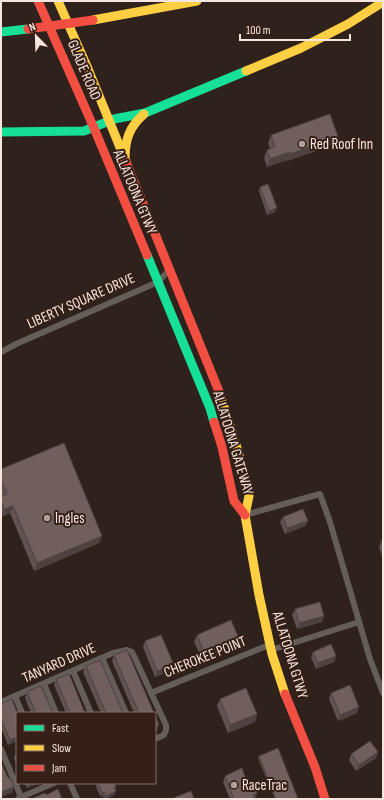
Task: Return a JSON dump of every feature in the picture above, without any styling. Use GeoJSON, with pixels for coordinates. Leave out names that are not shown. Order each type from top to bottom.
{"type":"FeatureCollection","features":[{"type":"Feature","properties":{"kind":"main road","name":"GLADE ROAD"},"geometry":{"type":"LineString","coordinates":[[38,1],[94,128]]}},
{"type":"Feature","properties":{"kind":"main road","name":"GLADE ROAD"},"geometry":{"type":"LineString","coordinates":[[58,1],[109,121]]}},
{"type":"Feature","properties":{"kind":"main road"},"geometry":{"type":"LineString","coordinates":[[1,32],[93,20],[197,1]]}},
{"type":"Feature","properties":{"kind":"main road"},"geometry":{"type":"LineString","coordinates":[[1,132],[22,133],[84,131],[109,121],[145,113],[301,48],[348,24],[383,2]]}},
{"type":"Feature","properties":{"kind":"main road"},"geometry":{"type":"LineString","coordinates":[[124,159],[124,146],[127,134],[135,122],[145,113]]}},
{"type":"Feature","properties":{"kind":"main road"},"geometry":{"type":"LineString","coordinates":[[109,121],[169,270]]}},
{"type":"Feature","properties":{"kind":"main road","name":"ALLATOONA GTWY"},"geometry":{"type":"LineString","coordinates":[[94,128],[151,266]]}},
{"type":"Feature","properties":{"kind":"main road","name":"ALLATOONA GATEWAY"},"geometry":{"type":"LineString","coordinates":[[151,266],[214,420],[226,460],[234,501],[245,515]]}},
{"type":"Feature","properties":{"kind":"main road","name":"ALLATOONA GATEWAY"},"geometry":{"type":"LineString","coordinates":[[169,270],[221,397],[238,451],[249,496],[245,515]]}},
{"type":"Feature","properties":{"kind":"main road","name":"ALLATOONA GTWY"},"geometry":{"type":"LineString","coordinates":[[245,515],[270,648],[325,799]]}},
{"type":"Feature","properties":{"kind":"main road"},"geometry":{"type":"LineString","coordinates":[[320,783],[331,799]]}},
{"type":"Feature","properties":{"kind":"street","name":"LIBERTY SQUARE DRIVE"},"geometry":{"type":"LineString","coordinates":[[1,352],[158,282],[169,270]]}},
{"type":"Feature","properties":{"kind":"street"},"geometry":{"type":"LineString","coordinates":[[245,515],[320,494],[330,522],[370,659],[383,693]]}},
{"type":"Feature","properties":{"kind":"street","name":"CHEROKEE POINT"},"geometry":{"type":"LineString","coordinates":[[151,693],[270,648],[359,622]]}},
{"type":"Feature","properties":{"kind":"street","name":"TANYARD DRIVE"},"geometry":{"type":"LineString","coordinates":[[1,702],[120,650],[127,650],[134,656],[151,693]]}},
{"type":"Feature","properties":{"kind":"street"},"geometry":{"type":"LineString","coordinates":[[102,658],[126,712]]}},
{"type":"Feature","properties":{"kind":"street"},"geometry":{"type":"LineString","coordinates":[[73,671],[91,712]]}},
{"type":"Feature","properties":{"kind":"street"},"geometry":{"type":"LineString","coordinates":[[44,684],[56,712]]}},
{"type":"Feature","properties":{"kind":"street"},"geometry":{"type":"LineString","coordinates":[[151,693],[166,725],[164,735],[156,739]]}},
{"type":"Feature","properties":{"kind":"street"},"geometry":{"type":"LineString","coordinates":[[15,696],[22,712]]}},
{"type":"Feature","properties":{"kind":"street"},"geometry":{"type":"LineString","coordinates":[[1,750],[20,798],[51,784]]}},
{"type":"Feature","properties":{"kind":"street"},"geometry":{"type":"LineString","coordinates":[[70,784],[77,799]]}},
{"type":"Feature","properties":{"kind":"building","name":"Red Roof Inn"},"geometry":{"type":"Polygon","coordinates":[[[330,114],[338,137],[290,154],[290,152],[270,159],[267,150],[275,147],[271,135],[330,114]]]}},
{"type":"Feature","properties":{"kind":"building"},"geometry":{"type":"Polygon","coordinates":[[[268,184],[277,208],[269,211],[260,187],[268,184]]]}},
{"type":"Feature","properties":{"kind":"building"},"geometry":{"type":"Polygon","coordinates":[[[64,443],[102,536],[37,563],[13,506],[4,509],[1,497],[7,494],[1,479],[1,469],[64,443]]]}},
{"type":"Feature","properties":{"kind":"building"},"geometry":{"type":"Polygon","coordinates":[[[303,509],[308,521],[287,528],[283,517],[303,509]]]}},
{"type":"Feature","properties":{"kind":"building"},"geometry":{"type":"Polygon","coordinates":[[[320,602],[324,616],[299,623],[295,609],[320,602]]]}},
{"type":"Feature","properties":{"kind":"building"},"geometry":{"type":"Polygon","coordinates":[[[231,620],[239,639],[205,654],[197,635],[231,620]]]}},
{"type":"Feature","properties":{"kind":"building"},"geometry":{"type":"Polygon","coordinates":[[[161,635],[174,665],[157,671],[145,641],[161,635]]]}},
{"type":"Feature","properties":{"kind":"building"},"geometry":{"type":"Polygon","coordinates":[[[331,644],[336,656],[318,663],[313,652],[331,644]]]}},
{"type":"Feature","properties":{"kind":"building"},"geometry":{"type":"Polygon","coordinates":[[[127,650],[154,712],[139,712],[114,655],[127,650]]]}},
{"type":"Feature","properties":{"kind":"building"},"geometry":{"type":"Polygon","coordinates":[[[100,660],[123,712],[106,712],[86,666],[100,660]]]}},
{"type":"Feature","properties":{"kind":"building"},"geometry":{"type":"Polygon","coordinates":[[[69,674],[85,712],[70,712],[56,679],[69,674]]]}},
{"type":"Feature","properties":{"kind":"building"},"geometry":{"type":"Polygon","coordinates":[[[350,685],[359,707],[340,715],[331,693],[350,685]]]}},
{"type":"Feature","properties":{"kind":"building"},"geometry":{"type":"Polygon","coordinates":[[[41,686],[53,712],[36,712],[27,692],[41,686]]]}},
{"type":"Feature","properties":{"kind":"building"},"geometry":{"type":"Polygon","coordinates":[[[246,688],[257,714],[230,725],[220,699],[246,688]]]}},
{"type":"Feature","properties":{"kind":"building"},"geometry":{"type":"Polygon","coordinates":[[[12,699],[17,712],[16,737],[10,740],[1,718],[1,704],[12,699]]]}},
{"type":"Feature","properties":{"kind":"building"},"geometry":{"type":"Polygon","coordinates":[[[156,718],[159,725],[156,726],[156,718]]]}},
{"type":"Feature","properties":{"kind":"building"},"geometry":{"type":"Polygon","coordinates":[[[370,741],[378,752],[359,765],[351,754],[370,741]]]}},
{"type":"Feature","properties":{"kind":"building","name":"RaceTrac"},"geometry":{"type":"Polygon","coordinates":[[[278,748],[298,799],[276,799],[259,756],[278,748]]]}},
{"type":"Feature","properties":{"kind":"building"},"geometry":{"type":"Polygon","coordinates":[[[1,762],[14,787],[1,792],[1,762]]]}},
{"type":"Feature","properties":{"kind":"building","name":"RaceTrac"},"geometry":{"type":"Polygon","coordinates":[[[242,768],[248,785],[253,783],[257,793],[253,795],[254,799],[234,799],[225,776],[242,768]]]}},
{"type":"Feature","properties":{"kind":"building"},"geometry":{"type":"Polygon","coordinates":[[[98,784],[114,784],[116,787],[114,788],[116,791],[106,796],[104,792],[102,793],[98,784]]]}},
{"type":"Feature","properties":{"kind":"building"},"geometry":{"type":"Polygon","coordinates":[[[58,789],[62,799],[31,799],[45,793],[46,795],[58,789]]]}},
{"type":"Feature","properties":{"kind":"building"},"geometry":{"type":"Polygon","coordinates":[[[191,791],[194,799],[171,799],[191,791]]]}},
{"type":"Feature","properties":{"kind":"traffic: fast"},"geometry":{"type":"LineString","coordinates":[[1,32],[28,29]]}},
{"type":"Feature","properties":{"kind":"traffic: fast"},"geometry":{"type":"LineString","coordinates":[[1,132],[84,131],[114,119],[145,113],[246,71]]}},
{"type":"Feature","properties":{"kind":"traffic: fast"},"geometry":{"type":"LineString","coordinates":[[147,255],[210,408],[214,422]]}},
{"type":"Feature","properties":{"kind":"traffic: slow"},"geometry":{"type":"LineString","coordinates":[[58,1],[86,64],[126,162]]}},
{"type":"Feature","properties":{"kind":"traffic: slow"},"geometry":{"type":"LineString","coordinates":[[93,20],[197,1]]}},
{"type":"Feature","properties":{"kind":"traffic: slow"},"geometry":{"type":"LineString","coordinates":[[246,71],[301,48],[348,24],[383,2]]}},
{"type":"Feature","properties":{"kind":"traffic: slow"},"geometry":{"type":"LineString","coordinates":[[125,159],[127,140],[131,129],[144,114]]}},
{"type":"Feature","properties":{"kind":"traffic: slow"},"geometry":{"type":"LineString","coordinates":[[220,394],[238,451],[249,496],[245,515],[259,595],[272,654],[285,694]]}},
{"type":"Feature","properties":{"kind":"traffic: jam"},"geometry":{"type":"LineString","coordinates":[[38,1],[94,128],[147,255]]}},
{"type":"Feature","properties":{"kind":"traffic: jam"},"geometry":{"type":"LineString","coordinates":[[28,29],[93,20]]}},
{"type":"Feature","properties":{"kind":"traffic: jam"},"geometry":{"type":"LineString","coordinates":[[126,162],[220,394]]}},
{"type":"Feature","properties":{"kind":"traffic: jam"},"geometry":{"type":"LineString","coordinates":[[214,422],[222,447],[234,501],[245,515]]}},
{"type":"Feature","properties":{"kind":"traffic: jam"},"geometry":{"type":"LineString","coordinates":[[285,694],[315,767],[325,799]]}},
{"type":"Feature","properties":{"kind":"place","name":"Red Roof Inn"},"geometry":{"type":"Point","coordinates":[302,144]}},
{"type":"Feature","properties":{"kind":"place","name":"Ingles"},"geometry":{"type":"Point","coordinates":[47,518]}},
{"type":"Feature","properties":{"kind":"place","name":"RaceTrac"},"geometry":{"type":"Point","coordinates":[234,785]}}]}
